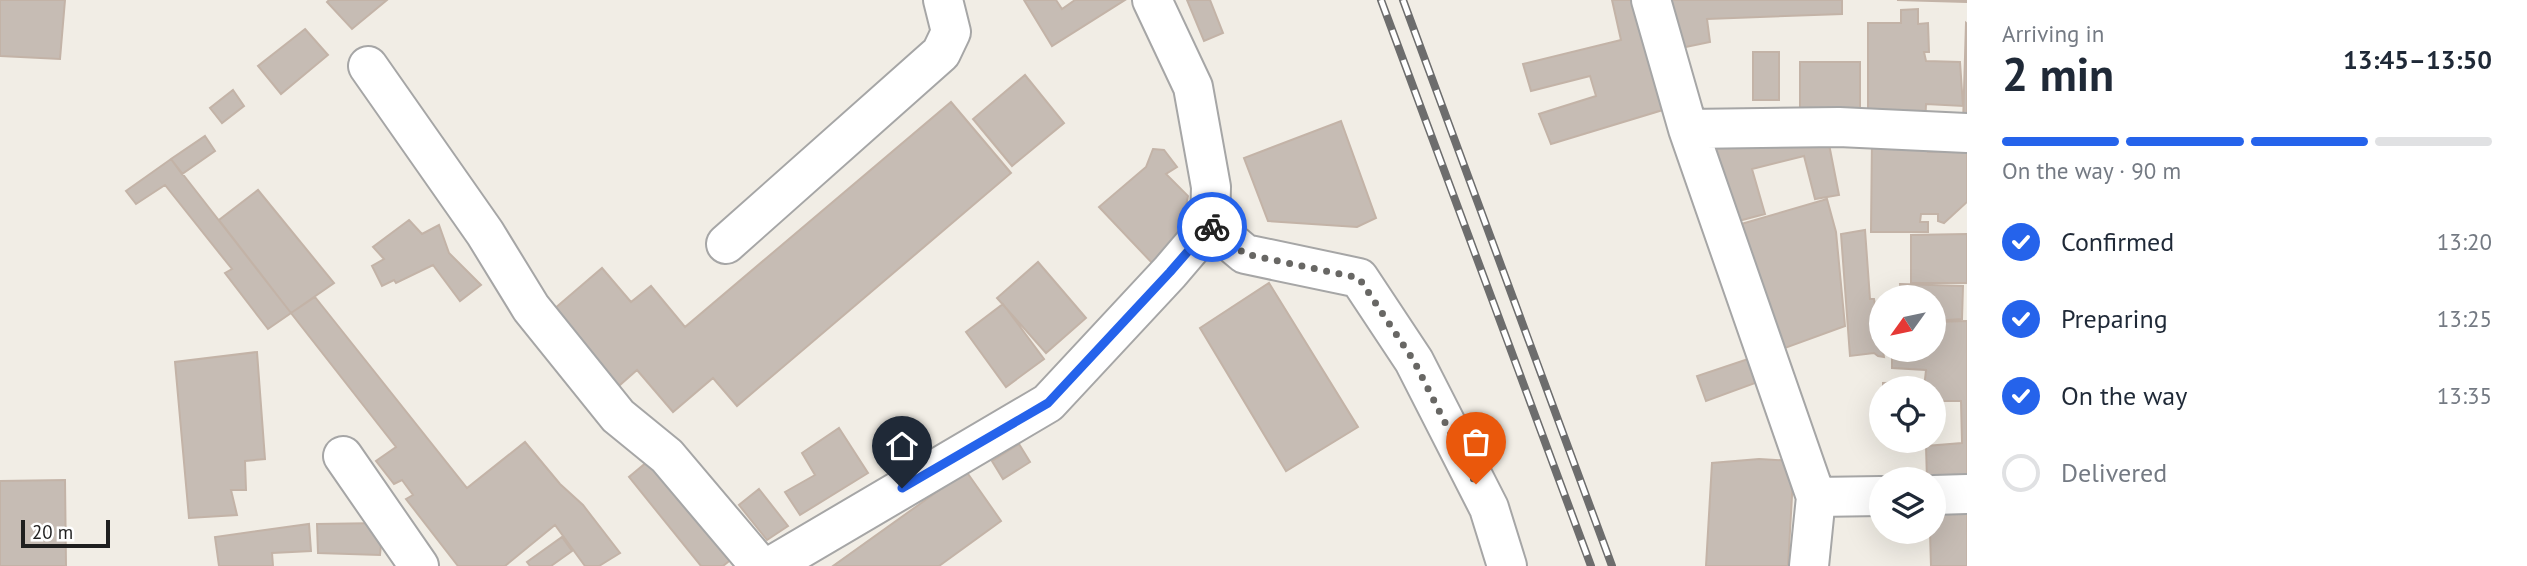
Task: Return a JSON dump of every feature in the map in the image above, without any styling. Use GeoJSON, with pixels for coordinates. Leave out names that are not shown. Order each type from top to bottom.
{"type":"FeatureCollection","features":[{"type":"Feature","properties":{"kind":"street"},"geometry":{"type":"LineString","coordinates":[[726,244],[941,53],[951,32],[943,0]]}},
{"type":"Feature","properties":{"kind":"street"},"geometry":{"type":"LineString","coordinates":[[771,566],[1048,403],[1210,226],[1211,187],[1193,87],[1152,0]]}},
{"type":"Feature","properties":{"kind":"street"},"geometry":{"type":"LineString","coordinates":[[1651,0],[1688,129],[1816,497],[1809,566]]}},
{"type":"Feature","properties":{"kind":"street"},"geometry":{"type":"LineString","coordinates":[[368,66],[485,233],[531,308],[618,416],[667,456],[760,566]]}},
{"type":"Feature","properties":{"kind":"street"},"geometry":{"type":"LineString","coordinates":[[1688,129],[1839,127],[1967,132]]}},
{"type":"Feature","properties":{"kind":"street"},"geometry":{"type":"LineString","coordinates":[[1210,226],[1245,254],[1359,278],[1414,361],[1489,508],[1507,566]]}},
{"type":"Feature","properties":{"kind":"street"},"geometry":{"type":"LineString","coordinates":[[343,456],[419,566]]}},
{"type":"Feature","properties":{"kind":"street"},"geometry":{"type":"LineString","coordinates":[[1946,495],[1967,494]]}},
{"type":"Feature","properties":{"kind":"street"},"geometry":{"type":"LineString","coordinates":[[1816,497],[1869,496]]}},
{"type":"Feature","properties":{"kind":"building"},"geometry":{"type":"Polygon","coordinates":[[[0,0],[65,0],[60,59],[0,56],[0,0]]]}},
{"type":"Feature","properties":{"kind":"building"},"geometry":{"type":"Polygon","coordinates":[[[387,0],[352,29],[327,2],[387,0]]]}},
{"type":"Feature","properties":{"kind":"building"},"geometry":{"type":"Polygon","coordinates":[[[1024,0],[1056,0],[1062,9],[1075,0],[1125,0],[1052,46],[1024,0]]]}},
{"type":"Feature","properties":{"kind":"building"},"geometry":{"type":"Polygon","coordinates":[[[1187,0],[1210,0],[1223,33],[1204,41],[1187,0]]]}},
{"type":"Feature","properties":{"kind":"building"},"geometry":{"type":"Polygon","coordinates":[[[1612,0],[1641,0],[1676,106],[1551,144],[1539,114],[1596,96],[1590,76],[1531,91],[1523,64],[1621,40],[1612,0]]]}},
{"type":"Feature","properties":{"kind":"building"},"geometry":{"type":"Polygon","coordinates":[[[1661,0],[1842,0],[1842,14],[1707,19],[1710,42],[1671,50],[1661,0]]]}},
{"type":"Feature","properties":{"kind":"building"},"geometry":{"type":"Polygon","coordinates":[[[1897,0],[1967,0],[1967,2],[1897,0]]]}},
{"type":"Feature","properties":{"kind":"building"},"geometry":{"type":"Polygon","coordinates":[[[1918,9],[1918,24],[1928,23],[1929,52],[1924,52],[1926,61],[1960,62],[1963,106],[1926,104],[1925,125],[1868,121],[1868,23],[1901,23],[1901,10],[1918,9]]]}},
{"type":"Feature","properties":{"kind":"building"},"geometry":{"type":"Polygon","coordinates":[[[1966,23],[1967,124],[1963,124],[1966,23]]]}},
{"type":"Feature","properties":{"kind":"building"},"geometry":{"type":"Polygon","coordinates":[[[305,29],[328,55],[281,94],[258,66],[305,29]]]}},
{"type":"Feature","properties":{"kind":"building"},"geometry":{"type":"Polygon","coordinates":[[[1753,52],[1779,52],[1779,100],[1753,100],[1753,52]]]}},
{"type":"Feature","properties":{"kind":"building"},"geometry":{"type":"Polygon","coordinates":[[[1800,62],[1860,62],[1860,119],[1800,119],[1800,62]]]}},
{"type":"Feature","properties":{"kind":"building"},"geometry":{"type":"Polygon","coordinates":[[[1025,75],[1064,123],[1012,166],[973,119],[1025,75]]]}},
{"type":"Feature","properties":{"kind":"building"},"geometry":{"type":"Polygon","coordinates":[[[233,90],[244,106],[222,123],[210,108],[233,90]]]}},
{"type":"Feature","properties":{"kind":"building"},"geometry":{"type":"Polygon","coordinates":[[[951,102],[1011,173],[737,406],[713,378],[673,412],[637,370],[612,392],[547,315],[602,268],[631,302],[651,286],[685,327],[951,102]]]}},
{"type":"Feature","properties":{"kind":"building"},"geometry":{"type":"Polygon","coordinates":[[[1341,121],[1376,218],[1357,227],[1268,221],[1244,158],[1341,121]]]}},
{"type":"Feature","properties":{"kind":"building"},"geometry":{"type":"Polygon","coordinates":[[[1827,134],[1839,195],[1815,199],[1804,156],[1752,169],[1765,214],[1731,223],[1707,135],[1827,134]]]}},
{"type":"Feature","properties":{"kind":"building"},"geometry":{"type":"Polygon","coordinates":[[[205,136],[215,151],[182,174],[171,159],[205,136]]]}},
{"type":"Feature","properties":{"kind":"building"},"geometry":{"type":"Polygon","coordinates":[[[1872,138],[1925,138],[1928,152],[1967,151],[1967,202],[1944,223],[1938,221],[1938,214],[1921,214],[1920,222],[1928,222],[1928,232],[1871,232],[1872,138]]]}},
{"type":"Feature","properties":{"kind":"building"},"geometry":{"type":"Polygon","coordinates":[[[1153,149],[1164,150],[1177,167],[1166,174],[1188,196],[1177,247],[1153,264],[1099,207],[1146,167],[1153,149]]]}},
{"type":"Feature","properties":{"kind":"building"},"geometry":{"type":"Polygon","coordinates":[[[171,159],[291,313],[268,329],[225,273],[232,269],[165,185],[136,204],[126,191],[171,159]]]}},
{"type":"Feature","properties":{"kind":"building"},"geometry":{"type":"Polygon","coordinates":[[[258,190],[334,283],[291,313],[219,220],[258,190]]]}},
{"type":"Feature","properties":{"kind":"building"},"geometry":{"type":"Polygon","coordinates":[[[1827,199],[1836,232],[1845,326],[1771,353],[1731,227],[1827,199]]]}},
{"type":"Feature","properties":{"kind":"building"},"geometry":{"type":"Polygon","coordinates":[[[409,220],[422,234],[439,225],[449,253],[481,285],[460,301],[433,265],[396,283],[394,280],[382,286],[372,266],[384,259],[373,247],[409,220]]]}},
{"type":"Feature","properties":{"kind":"building"},"geometry":{"type":"Polygon","coordinates":[[[1865,230],[1869,285],[1869,354],[1850,356],[1841,234],[1865,230]]]}},
{"type":"Feature","properties":{"kind":"building"},"geometry":{"type":"Polygon","coordinates":[[[1967,234],[1967,283],[1911,283],[1911,235],[1967,234]]]}},
{"type":"Feature","properties":{"kind":"building"},"geometry":{"type":"Polygon","coordinates":[[[1038,262],[1086,318],[1046,353],[997,298],[1038,262]]]}},
{"type":"Feature","properties":{"kind":"building"},"geometry":{"type":"Polygon","coordinates":[[[1269,283],[1358,427],[1286,471],[1200,328],[1269,283]]]}},
{"type":"Feature","properties":{"kind":"building"},"geometry":{"type":"Polygon","coordinates":[[[1946,285],[1963,286],[1962,319],[1946,320],[1946,285]]]}},
{"type":"Feature","properties":{"kind":"building"},"geometry":{"type":"Polygon","coordinates":[[[315,297],[467,488],[525,442],[560,484],[583,505],[620,553],[599,566],[585,566],[555,525],[505,566],[458,566],[406,499],[413,495],[402,480],[394,484],[376,461],[396,447],[291,313],[315,297]]]}},
{"type":"Feature","properties":{"kind":"building"},"geometry":{"type":"Polygon","coordinates":[[[1003,304],[1044,359],[1006,387],[966,332],[1003,304]]]}},
{"type":"Feature","properties":{"kind":"building"},"geometry":{"type":"Polygon","coordinates":[[[1967,321],[1967,482],[1946,481],[1946,467],[1927,467],[1926,453],[1946,453],[1946,444],[1962,443],[1961,401],[1946,401],[1946,376],[1925,376],[1926,370],[1892,368],[1892,362],[1946,362],[1946,322],[1967,321]]]}},
{"type":"Feature","properties":{"kind":"building"},"geometry":{"type":"Polygon","coordinates":[[[257,352],[265,459],[245,461],[246,490],[231,490],[237,515],[189,518],[175,362],[257,352]]]}},
{"type":"Feature","properties":{"kind":"building"},"geometry":{"type":"Polygon","coordinates":[[[1751,358],[1758,382],[1706,401],[1697,376],[1751,358]]]}},
{"type":"Feature","properties":{"kind":"building"},"geometry":{"type":"Polygon","coordinates":[[[839,428],[868,473],[800,515],[785,492],[815,475],[802,453],[839,428]]]}},
{"type":"Feature","properties":{"kind":"building"},"geometry":{"type":"Polygon","coordinates":[[[1019,444],[1030,462],[1003,479],[992,461],[1019,444]]]}},
{"type":"Feature","properties":{"kind":"building"},"geometry":{"type":"Polygon","coordinates":[[[653,457],[734,557],[723,566],[701,566],[629,477],[653,457]]]}},
{"type":"Feature","properties":{"kind":"building"},"geometry":{"type":"Polygon","coordinates":[[[1759,459],[1794,461],[1788,566],[1706,566],[1712,463],[1759,459]]]}},
{"type":"Feature","properties":{"kind":"building"},"geometry":{"type":"Polygon","coordinates":[[[966,471],[1001,521],[939,566],[833,566],[966,471]]]}},
{"type":"Feature","properties":{"kind":"building"},"geometry":{"type":"Polygon","coordinates":[[[65,480],[66,566],[0,566],[0,481],[65,480]]]}},
{"type":"Feature","properties":{"kind":"building"},"geometry":{"type":"Polygon","coordinates":[[[759,489],[788,526],[767,540],[739,505],[759,489]]]}},
{"type":"Feature","properties":{"kind":"building"},"geometry":{"type":"Polygon","coordinates":[[[1946,507],[1967,508],[1967,566],[1931,566],[1930,544],[1946,544],[1946,507]]]}},
{"type":"Feature","properties":{"kind":"building"},"geometry":{"type":"Polygon","coordinates":[[[383,523],[380,555],[318,553],[317,524],[383,523]]]}},
{"type":"Feature","properties":{"kind":"building"},"geometry":{"type":"Polygon","coordinates":[[[309,524],[311,551],[272,553],[273,566],[219,566],[215,537],[309,524]]]}},
{"type":"Feature","properties":{"kind":"building"},"geometry":{"type":"Polygon","coordinates":[[[562,537],[572,551],[551,566],[530,566],[527,562],[562,537]]]}},
{"type":"Feature","properties":{"kind":"railway"},"geometry":{"type":"LineString","coordinates":[[1381,0],[1591,566]]}},
{"type":"Feature","properties":{"kind":"railway"},"geometry":{"type":"LineString","coordinates":[[1403,0],[1612,566]]}},
{"type":"Feature","properties":{"kind":"way so far"},"geometry":{"type":"LineString","coordinates":[[1212,227],[1245,254],[1359,278],[1414,361],[1476,484]]}},
{"type":"Feature","properties":{"kind":"route"},"geometry":{"type":"LineString","coordinates":[[902,488],[1048,403],[1210,226],[1212,227]]}}]}
